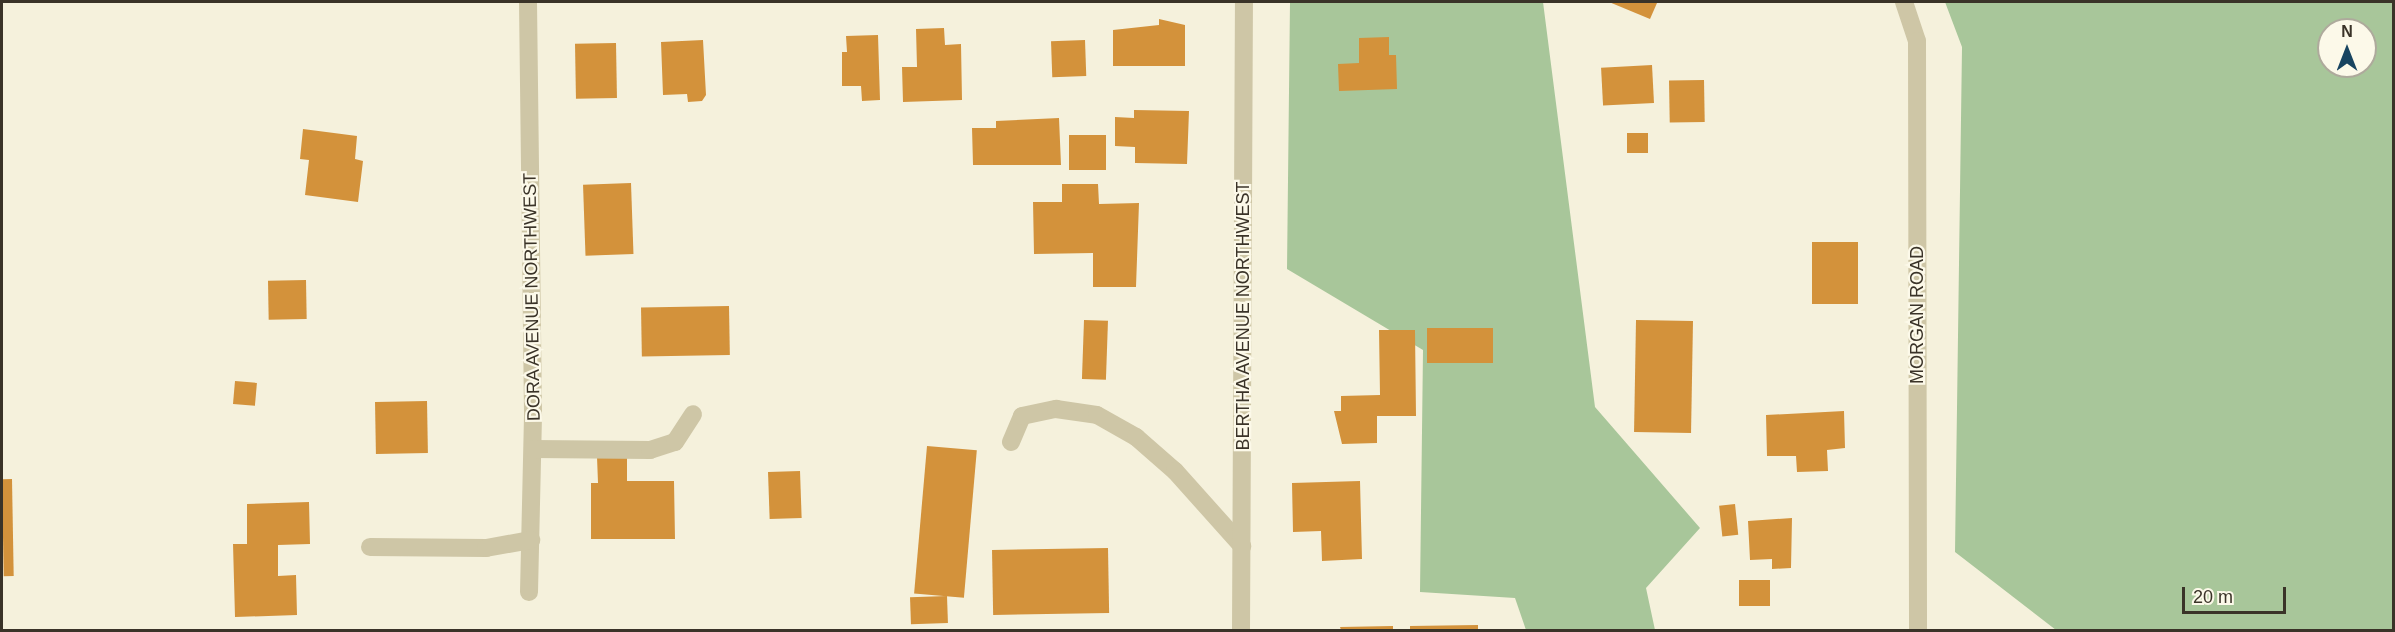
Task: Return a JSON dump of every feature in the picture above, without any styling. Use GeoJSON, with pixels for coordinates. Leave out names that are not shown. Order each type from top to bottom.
{"type":"FeatureCollection","features":[{"type":"Feature","properties":{"kind":"street","name":"DORA AVENUE NORTHWEST"},"geometry":{"type":"LineString","coordinates":[[528,2],[533,449],[529,592]]}},
{"type":"Feature","properties":{"kind":"street","name":"BERTHA AVENUE NORTHWEST"},"geometry":{"type":"LineString","coordinates":[[1241,630],[1244,2]]}},
{"type":"Feature","properties":{"kind":"street","name":"MORGAN ROAD"},"geometry":{"type":"LineString","coordinates":[[1904,2],[1917,41],[1918,630]]}},
{"type":"Feature","properties":{"kind":"street"},"geometry":{"type":"LineString","coordinates":[[1011,442],[1023,416],[1056,410],[1097,415],[1136,437],[1175,471],[1242,546]]}},
{"type":"Feature","properties":{"kind":"street"},"geometry":{"type":"LineString","coordinates":[[533,449],[650,450],[675,442],[693,414]]}},
{"type":"Feature","properties":{"kind":"street"},"geometry":{"type":"LineString","coordinates":[[370,547],[486,548],[531,540]]}},
{"type":"Feature","properties":{"kind":"green space"},"geometry":{"type":"Polygon","coordinates":[[[1290,2],[1543,2],[1595,407],[1700,528],[1646,588],[1655,630],[1526,630],[1515,598],[1420,592],[1423,350],[1287,269],[1290,2]]]}},
{"type":"Feature","properties":{"kind":"green space"},"geometry":{"type":"Polygon","coordinates":[[[1945,2],[2393,2],[2393,630],[2056,630],[1955,552],[1962,47],[1945,2]]]}},
{"type":"Feature","properties":{"kind":"building"},"geometry":{"type":"Polygon","coordinates":[[[1609,2],[1653,2],[1657,3],[1650,19],[1609,2]]]}},
{"type":"Feature","properties":{"kind":"building"},"geometry":{"type":"Polygon","coordinates":[[[1159,19],[1185,25],[1185,66],[1113,66],[1113,30],[1159,25],[1159,19]]]}},
{"type":"Feature","properties":{"kind":"building"},"geometry":{"type":"Polygon","coordinates":[[[944,28],[945,45],[961,44],[962,100],[903,102],[902,67],[917,67],[916,29],[944,28]]]}},
{"type":"Feature","properties":{"kind":"building"},"geometry":{"type":"Polygon","coordinates":[[[878,35],[880,100],[862,101],[861,86],[842,86],[842,52],[847,52],[846,36],[878,35]]]}},
{"type":"Feature","properties":{"kind":"building"},"geometry":{"type":"Polygon","coordinates":[[[1389,37],[1389,55],[1396,55],[1397,89],[1339,91],[1338,64],[1359,63],[1359,38],[1389,37]]]}},
{"type":"Feature","properties":{"kind":"building"},"geometry":{"type":"Polygon","coordinates":[[[703,40],[706,95],[702,101],[688,102],[687,94],[663,95],[661,42],[703,40]]]}},
{"type":"Feature","properties":{"kind":"building"},"geometry":{"type":"Polygon","coordinates":[[[1085,40],[1086,76],[1052,77],[1051,41],[1085,40]]]}},
{"type":"Feature","properties":{"kind":"building"},"geometry":{"type":"Polygon","coordinates":[[[616,43],[617,98],[576,99],[575,44],[616,43]]]}},
{"type":"Feature","properties":{"kind":"building"},"geometry":{"type":"Polygon","coordinates":[[[1652,65],[1654,103],[1603,106],[1601,68],[1652,65]]]}},
{"type":"Feature","properties":{"kind":"building"},"geometry":{"type":"Polygon","coordinates":[[[1704,80],[1705,122],[1670,123],[1669,81],[1704,80]]]}},
{"type":"Feature","properties":{"kind":"building"},"geometry":{"type":"Polygon","coordinates":[[[1134,110],[1189,111],[1187,164],[1135,163],[1135,147],[1115,146],[1115,117],[1134,118],[1134,110]]]}},
{"type":"Feature","properties":{"kind":"building"},"geometry":{"type":"Polygon","coordinates":[[[1059,118],[1061,165],[973,165],[972,128],[996,128],[996,121],[1059,118]]]}},
{"type":"Feature","properties":{"kind":"building"},"geometry":{"type":"Polygon","coordinates":[[[303,129],[357,136],[355,159],[363,161],[358,202],[305,195],[309,160],[300,159],[303,129]]]}},
{"type":"Feature","properties":{"kind":"building"},"geometry":{"type":"Polygon","coordinates":[[[1627,133],[1648,133],[1648,153],[1627,153],[1627,133]]]}},
{"type":"Feature","properties":{"kind":"building"},"geometry":{"type":"Polygon","coordinates":[[[1069,135],[1106,135],[1106,170],[1069,170],[1069,135]]]}},
{"type":"Feature","properties":{"kind":"building"},"geometry":{"type":"Polygon","coordinates":[[[631,183],[633,254],[586,256],[583,185],[631,183]]]}},
{"type":"Feature","properties":{"kind":"building"},"geometry":{"type":"Polygon","coordinates":[[[1062,184],[1098,184],[1099,204],[1139,203],[1136,287],[1093,287],[1093,253],[1034,254],[1033,202],[1062,202],[1062,184]]]}},
{"type":"Feature","properties":{"kind":"building"},"geometry":{"type":"Polygon","coordinates":[[[1812,242],[1858,242],[1858,304],[1812,304],[1812,242]]]}},
{"type":"Feature","properties":{"kind":"building"},"geometry":{"type":"Polygon","coordinates":[[[306,280],[307,319],[269,320],[268,281],[306,280]]]}},
{"type":"Feature","properties":{"kind":"building"},"geometry":{"type":"Polygon","coordinates":[[[729,306],[730,355],[642,357],[641,308],[729,306]]]}},
{"type":"Feature","properties":{"kind":"building"},"geometry":{"type":"Polygon","coordinates":[[[1084,320],[1108,321],[1106,380],[1082,379],[1084,320]]]}},
{"type":"Feature","properties":{"kind":"building"},"geometry":{"type":"Polygon","coordinates":[[[1636,320],[1693,321],[1691,433],[1634,432],[1636,320]]]}},
{"type":"Feature","properties":{"kind":"building"},"geometry":{"type":"Polygon","coordinates":[[[1427,328],[1493,328],[1493,363],[1427,363],[1427,328]]]}},
{"type":"Feature","properties":{"kind":"building"},"geometry":{"type":"Polygon","coordinates":[[[1379,330],[1415,330],[1416,416],[1377,416],[1377,443],[1342,444],[1334,411],[1341,411],[1341,396],[1380,395],[1379,330]]]}},
{"type":"Feature","properties":{"kind":"building"},"geometry":{"type":"Polygon","coordinates":[[[235,381],[257,383],[255,406],[233,404],[235,381]]]}},
{"type":"Feature","properties":{"kind":"building"},"geometry":{"type":"Polygon","coordinates":[[[427,401],[428,453],[376,454],[375,402],[427,401]]]}},
{"type":"Feature","properties":{"kind":"building"},"geometry":{"type":"Polygon","coordinates":[[[1844,411],[1845,448],[1827,450],[1828,471],[1797,472],[1796,456],[1767,456],[1766,415],[1844,411]]]}},
{"type":"Feature","properties":{"kind":"building"},"geometry":{"type":"Polygon","coordinates":[[[927,446],[977,450],[964,598],[914,593],[927,446]]]}},
{"type":"Feature","properties":{"kind":"building"},"geometry":{"type":"Polygon","coordinates":[[[597,457],[627,457],[627,481],[674,481],[675,539],[591,539],[591,483],[598,483],[597,457]]]}},
{"type":"Feature","properties":{"kind":"building"},"geometry":{"type":"Polygon","coordinates":[[[800,471],[802,518],[770,519],[768,472],[800,471]]]}},
{"type":"Feature","properties":{"kind":"building"},"geometry":{"type":"Polygon","coordinates":[[[2,479],[12,479],[14,576],[4,576],[2,479]]]}},
{"type":"Feature","properties":{"kind":"building"},"geometry":{"type":"Polygon","coordinates":[[[1360,481],[1362,559],[1322,561],[1321,531],[1293,532],[1292,483],[1360,481]]]}},
{"type":"Feature","properties":{"kind":"building"},"geometry":{"type":"Polygon","coordinates":[[[309,502],[310,544],[278,545],[278,576],[296,575],[297,615],[235,617],[233,544],[247,544],[247,504],[309,502]]]}},
{"type":"Feature","properties":{"kind":"building"},"geometry":{"type":"Polygon","coordinates":[[[1735,504],[1738,535],[1722,537],[1719,506],[1735,504]]]}},
{"type":"Feature","properties":{"kind":"building"},"geometry":{"type":"Polygon","coordinates":[[[1792,518],[1791,568],[1772,569],[1772,559],[1750,560],[1748,521],[1792,518]]]}},
{"type":"Feature","properties":{"kind":"building"},"geometry":{"type":"Polygon","coordinates":[[[1108,548],[1109,613],[993,615],[992,550],[1108,548]]]}},
{"type":"Feature","properties":{"kind":"building"},"geometry":{"type":"Polygon","coordinates":[[[1739,580],[1770,580],[1770,606],[1739,606],[1739,580]]]}},
{"type":"Feature","properties":{"kind":"building"},"geometry":{"type":"Polygon","coordinates":[[[947,596],[948,623],[911,624],[910,597],[947,596]]]}},
{"type":"Feature","properties":{"kind":"building"},"geometry":{"type":"Polygon","coordinates":[[[1478,625],[1478,630],[1410,630],[1410,626],[1478,625]]]}},
{"type":"Feature","properties":{"kind":"building"},"geometry":{"type":"Polygon","coordinates":[[[1393,626],[1393,630],[1341,630],[1340,627],[1393,626]]]}}]}
